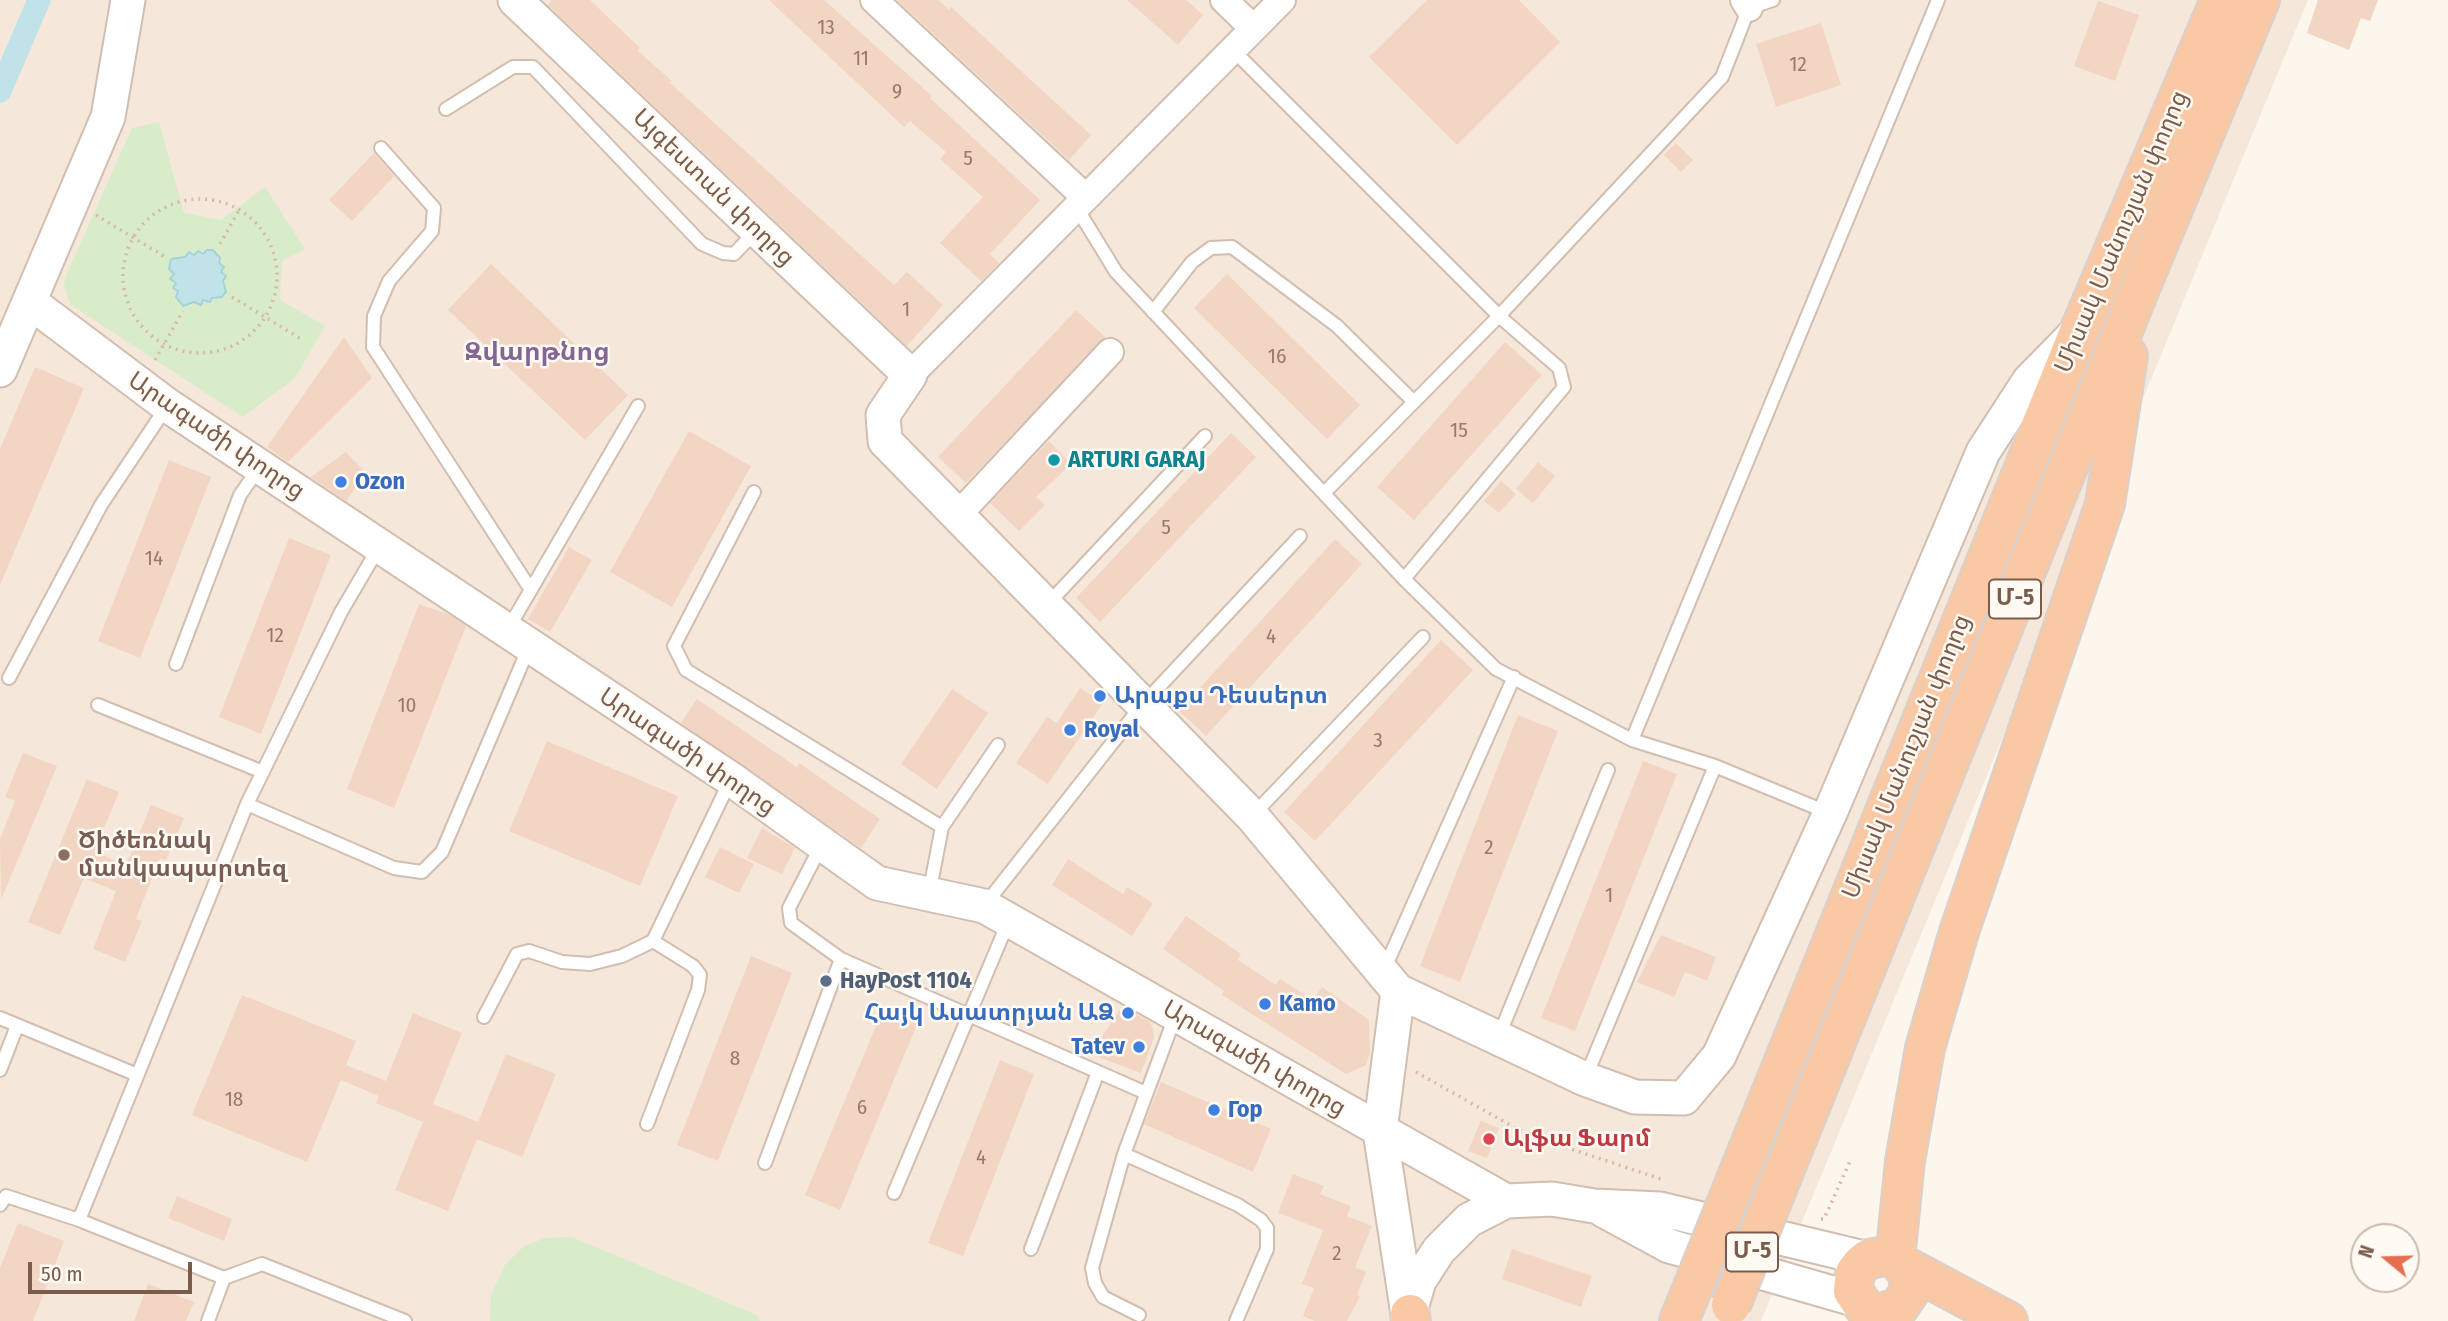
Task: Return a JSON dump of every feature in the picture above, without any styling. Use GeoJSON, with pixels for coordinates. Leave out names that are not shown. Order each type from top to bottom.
{"type":"FeatureCollection","features":[{"type":"Feature","properties":{"kind":"highway","name":"Միսակ Մանուշյան փողոց"},"geometry":{"type":"LineString","coordinates":[[1684,1307],[2081,327],[2220,0]]}},
{"type":"Feature","properties":{"kind":"highway","name":"Միսակ Մանուշյան փողոց"},"geometry":{"type":"LineString","coordinates":[[1728,1313],[2139,291],[2260,0]]}},
{"type":"Feature","properties":{"kind":"highway"},"geometry":{"type":"LineString","coordinates":[[1889,1261],[1925,1048],[1959,932],[2105,504],[2139,291]]}},
{"type":"Feature","properties":{"kind":"highway"},"geometry":{"type":"LineString","coordinates":[[1889,1261],[1910,1282],[1906,1300],[1891,1312],[1869,1312],[1853,1282],[1855,1273],[1889,1261],[2008,1321]]}},
{"type":"Feature","properties":{"kind":"street"},"geometry":{"type":"LineString","coordinates":[[0,370],[108,117],[128,0]]}},
{"type":"Feature","properties":{"kind":"street","name":"Այգեստան փողոց"},"geometry":{"type":"LineString","coordinates":[[515,0],[910,375]]}},
{"type":"Feature","properties":{"kind":"street"},"geometry":{"type":"LineString","coordinates":[[874,0],[1081,203]]}},
{"type":"Feature","properties":{"kind":"street"},"geometry":{"type":"LineString","coordinates":[[1224,0],[1253,28]]}},
{"type":"Feature","properties":{"kind":"street"},"geometry":{"type":"LineString","coordinates":[[1282,0],[910,375],[883,415],[885,441],[1252,816],[1390,982],[1585,1079],[1635,1097],[1684,1098],[1718,1056],[1830,813],[1983,452],[2029,381],[2081,327]]}},
{"type":"Feature","properties":{"kind":"street","name":"Արագածի փողոց"},"geometry":{"type":"LineString","coordinates":[[30,302],[167,405],[731,779],[877,883],[997,913],[1506,1201]]}},
{"type":"Feature","properties":{"kind":"street"},"geometry":{"type":"LineString","coordinates":[[957,516],[1110,352]]}},
{"type":"Feature","properties":{"kind":"street"},"geometry":{"type":"LineString","coordinates":[[1390,982],[1390,1057],[1380,1131],[1410,1319]]}},
{"type":"Feature","properties":{"kind":"street"},"geometry":{"type":"LineString","coordinates":[[1410,1319],[1419,1281],[1439,1250],[1469,1220],[1506,1201],[1552,1199],[1594,1206],[1660,1209],[1889,1261]]}},
{"type":"Feature","properties":{"kind":"street"},"geometry":{"type":"LineString","coordinates":[[1594,1206],[1669,1246],[1869,1312]]}},
{"type":"Feature","properties":{"kind":"lane"},"geometry":{"type":"LineString","coordinates":[[1632,740],[1938,0]]}},
{"type":"Feature","properties":{"kind":"lane"},"geometry":{"type":"LineString","coordinates":[[1324,493],[1499,316],[1722,77],[1755,3]]}},
{"type":"Feature","properties":{"kind":"lane"},"geometry":{"type":"LineString","coordinates":[[1233,50],[1499,316],[1559,368],[1564,387],[1404,579]]}},
{"type":"Feature","properties":{"kind":"lane"},"geometry":{"type":"LineString","coordinates":[[446,109],[513,68],[533,66],[702,244],[723,253],[734,254],[757,230]]}},
{"type":"Feature","properties":{"kind":"lane"},"geometry":{"type":"LineString","coordinates":[[381,148],[434,208],[432,231],[389,281],[374,316],[373,347],[531,590]]}},
{"type":"Feature","properties":{"kind":"lane"},"geometry":{"type":"LineString","coordinates":[[1081,203],[1116,272],[1404,579],[1496,669],[1632,740],[1715,766],[1830,813]]}},
{"type":"Feature","properties":{"kind":"lane"},"geometry":{"type":"LineString","coordinates":[[1153,312],[1192,262],[1211,248],[1231,247],[1337,326],[1413,401]]}},
{"type":"Feature","properties":{"kind":"lane"},"geometry":{"type":"LineString","coordinates":[[9,678],[101,505],[167,405]]}},
{"type":"Feature","properties":{"kind":"lane"},"geometry":{"type":"LineString","coordinates":[[247,804],[394,868],[422,872],[442,852],[518,640],[531,590],[638,406]]}},
{"type":"Feature","properties":{"kind":"lane"},"geometry":{"type":"LineString","coordinates":[[1046,606],[1205,436]]}},
{"type":"Feature","properties":{"kind":"lane"},"geometry":{"type":"LineString","coordinates":[[176,664],[240,495],[260,466]]}},
{"type":"Feature","properties":{"kind":"lane"},"geometry":{"type":"LineString","coordinates":[[754,492],[674,646],[686,670],[942,827]]}},
{"type":"Feature","properties":{"kind":"lane"},"geometry":{"type":"LineString","coordinates":[[894,1193],[969,1016],[997,913],[1143,704],[1300,536]]}},
{"type":"Feature","properties":{"kind":"lane"},"geometry":{"type":"LineString","coordinates":[[79,1220],[135,1074],[247,804],[341,612],[380,547]]}},
{"type":"Feature","properties":{"kind":"lane"},"geometry":{"type":"LineString","coordinates":[[1252,816],[1423,636]]}},
{"type":"Feature","properties":{"kind":"lane"},"geometry":{"type":"LineString","coordinates":[[1390,982],[1514,677]]}},
{"type":"Feature","properties":{"kind":"lane"},"geometry":{"type":"LineString","coordinates":[[98,705],[263,772]]}},
{"type":"Feature","properties":{"kind":"lane"},"geometry":{"type":"LineString","coordinates":[[929,894],[942,827],[998,745]]}},
{"type":"Feature","properties":{"kind":"lane"},"geometry":{"type":"LineString","coordinates":[[1585,1079],[1715,766]]}},
{"type":"Feature","properties":{"kind":"lane"},"geometry":{"type":"LineString","coordinates":[[1498,1038],[1608,769]]}},
{"type":"Feature","properties":{"kind":"lane"},"geometry":{"type":"LineString","coordinates":[[484,1017],[517,954],[529,951],[562,962],[590,964],[622,957],[653,941],[731,779]]}},
{"type":"Feature","properties":{"kind":"lane"},"geometry":{"type":"LineString","coordinates":[[822,844],[789,908],[791,923],[841,959],[1146,1093]]}},
{"type":"Feature","properties":{"kind":"lane"},"geometry":{"type":"LineString","coordinates":[[647,1124],[698,990],[700,975],[693,966],[653,941]]}},
{"type":"Feature","properties":{"kind":"lane"},"geometry":{"type":"LineString","coordinates":[[765,1163],[841,959]]}},
{"type":"Feature","properties":{"kind":"lane"},"geometry":{"type":"LineString","coordinates":[[1139,1315],[1103,1297],[1095,1283],[1092,1268],[1124,1154],[1176,1014]]}},
{"type":"Feature","properties":{"kind":"lane"},"geometry":{"type":"LineString","coordinates":[[0,1018],[135,1074]]}},
{"type":"Feature","properties":{"kind":"lane"},"geometry":{"type":"LineString","coordinates":[[0,1070],[18,1026]]}},
{"type":"Feature","properties":{"kind":"lane"},"geometry":{"type":"LineString","coordinates":[[1031,1249],[1098,1072]]}},
{"type":"Feature","properties":{"kind":"lane"},"geometry":{"type":"LineString","coordinates":[[1124,1154],[1238,1205],[1261,1220],[1267,1228],[1267,1250],[1236,1321]]}},
{"type":"Feature","properties":{"kind":"lane"},"geometry":{"type":"LineString","coordinates":[[0,1205],[6,1196],[79,1220],[224,1278],[262,1264],[405,1321]]}},
{"type":"Feature","properties":{"kind":"lane"},"geometry":{"type":"LineString","coordinates":[[208,1321],[224,1278]]}},
{"type":"Feature","properties":{"kind":"path"},"geometry":{"type":"LineString","coordinates":[[202,199],[239,210],[261,230],[274,258],[275,289],[265,317],[243,340],[215,352],[184,352],[163,344],[136,320],[125,296],[123,270],[134,237],[153,215],[176,203],[202,199]]}},
{"type":"Feature","properties":{"kind":"path"},"geometry":{"type":"LineString","coordinates":[[220,244],[239,210]]}},
{"type":"Feature","properties":{"kind":"path"},"geometry":{"type":"LineString","coordinates":[[94,214],[167,258]]}},
{"type":"Feature","properties":{"kind":"path"},"geometry":{"type":"LineString","coordinates":[[232,297],[303,340]]}},
{"type":"Feature","properties":{"kind":"path"},"geometry":{"type":"LineString","coordinates":[[153,362],[183,311]]}},
{"type":"Feature","properties":{"kind":"path"},"geometry":{"type":"LineString","coordinates":[[1390,1057],[1526,1134],[1666,1181]]}},
{"type":"Feature","properties":{"kind":"path"},"geometry":{"type":"LineString","coordinates":[[1816,1217],[1824,1219],[1852,1159]]}},
{"type":"Feature","properties":{"kind":"shaded area","name":"Զվարթնոց"},"geometry":{"type":"Polygon","coordinates":[[[0,0],[2308,0],[1761,1321],[0,1321],[0,0]]]}},
{"type":"Feature","properties":{"kind":"green space"},"geometry":{"type":"Polygon","coordinates":[[[159,122],[184,213],[221,220],[265,187],[305,249],[282,261],[280,300],[325,326],[294,379],[243,417],[71,305],[64,288],[65,278],[132,128],[159,122]]]}},
{"type":"Feature","properties":{"kind":"green space"},"geometry":{"type":"Polygon","coordinates":[[[572,1237],[757,1315],[760,1321],[490,1321],[491,1295],[505,1265],[524,1246],[545,1238],[572,1237]]]}},
{"type":"Feature","properties":{"kind":"water"},"geometry":{"type":"Polygon","coordinates":[[[207,250],[213,250],[220,258],[219,263],[224,267],[221,272],[226,276],[223,281],[226,292],[222,297],[212,298],[210,302],[203,300],[201,305],[194,302],[183,306],[176,297],[178,291],[173,288],[176,283],[170,279],[174,274],[169,269],[171,259],[185,257],[189,252],[194,255],[198,251],[203,254],[207,250]]]}},
{"type":"Feature","properties":{"kind":"building"},"geometry":{"type":"Polygon","coordinates":[[[552,0],[590,0],[640,48],[638,51],[672,81],[670,83],[894,285],[907,272],[943,305],[907,346],[548,5],[552,0]]]}},
{"type":"Feature","properties":{"kind":"building"},"geometry":{"type":"Polygon","coordinates":[[[769,0],[824,0],[932,96],[930,98],[1040,200],[990,254],[999,263],[981,281],[940,243],[983,197],[940,159],[946,152],[910,121],[904,127],[769,0]]]}},
{"type":"Feature","properties":{"kind":"building"},"geometry":{"type":"Polygon","coordinates":[[[897,0],[938,0],[949,10],[951,7],[1091,135],[1069,160],[897,0]]]}},
{"type":"Feature","properties":{"kind":"building"},"geometry":{"type":"Polygon","coordinates":[[[1127,0],[1186,0],[1203,15],[1178,45],[1127,0]]]}},
{"type":"Feature","properties":{"kind":"building"},"geometry":{"type":"Polygon","coordinates":[[[1427,0],[1519,0],[1560,42],[1457,145],[1369,57],[1427,0]]]}},
{"type":"Feature","properties":{"kind":"building"},"geometry":{"type":"Polygon","coordinates":[[[2318,0],[2378,0],[2370,21],[2361,18],[2349,50],[2307,33],[2318,0]]]}},
{"type":"Feature","properties":{"kind":"building"},"geometry":{"type":"Polygon","coordinates":[[[2098,1],[2139,15],[2115,81],[2074,66],[2098,1]]]}},
{"type":"Feature","properties":{"kind":"building"},"geometry":{"type":"Polygon","coordinates":[[[1821,23],[1841,85],[1776,107],[1756,44],[1821,23]]]}},
{"type":"Feature","properties":{"kind":"building"},"geometry":{"type":"Polygon","coordinates":[[[1676,143],[1693,160],[1681,172],[1664,155],[1676,143]]]}},
{"type":"Feature","properties":{"kind":"building"},"geometry":{"type":"Polygon","coordinates":[[[374,153],[394,176],[352,221],[329,200],[374,153]]]}},
{"type":"Feature","properties":{"kind":"building"},"geometry":{"type":"Polygon","coordinates":[[[491,264],[628,395],[585,440],[448,310],[491,264]]]}},
{"type":"Feature","properties":{"kind":"building"},"geometry":{"type":"Polygon","coordinates":[[[1227,274],[1360,405],[1327,439],[1194,308],[1227,274]]]}},
{"type":"Feature","properties":{"kind":"building"},"geometry":{"type":"Polygon","coordinates":[[[1076,310],[1105,337],[966,483],[938,457],[1076,310]]]}},
{"type":"Feature","properties":{"kind":"building"},"geometry":{"type":"Polygon","coordinates":[[[344,337],[372,378],[288,462],[267,447],[344,337]]]}},
{"type":"Feature","properties":{"kind":"building"},"geometry":{"type":"Polygon","coordinates":[[[1505,342],[1542,375],[1414,520],[1377,487],[1505,342]]]}},
{"type":"Feature","properties":{"kind":"building"},"geometry":{"type":"Polygon","coordinates":[[[35,367],[84,388],[0,585],[0,449],[35,367]]]}},
{"type":"Feature","properties":{"kind":"building"},"geometry":{"type":"Polygon","coordinates":[[[689,431],[751,466],[672,607],[610,572],[689,431]]]}},
{"type":"Feature","properties":{"kind":"building"},"geometry":{"type":"Polygon","coordinates":[[[1231,433],[1256,457],[1100,622],[1076,598],[1231,433]]]}},
{"type":"Feature","properties":{"kind":"building"},"geometry":{"type":"Polygon","coordinates":[[[1049,441],[1071,464],[1036,497],[1045,505],[1019,531],[990,503],[1049,441]]]}},
{"type":"Feature","properties":{"kind":"building"},"geometry":{"type":"Polygon","coordinates":[[[346,452],[366,473],[346,501],[311,477],[346,452]]]}},
{"type":"Feature","properties":{"kind":"building"},"geometry":{"type":"Polygon","coordinates":[[[169,460],[211,477],[140,658],[98,641],[169,460]]]}},
{"type":"Feature","properties":{"kind":"building"},"geometry":{"type":"Polygon","coordinates":[[[1538,462],[1555,476],[1533,503],[1516,489],[1538,462]]]}},
{"type":"Feature","properties":{"kind":"building"},"geometry":{"type":"Polygon","coordinates":[[[1501,481],[1516,494],[1499,513],[1484,501],[1501,481]]]}},
{"type":"Feature","properties":{"kind":"building"},"geometry":{"type":"Polygon","coordinates":[[[289,538],[331,555],[261,734],[219,717],[289,538]]]}},
{"type":"Feature","properties":{"kind":"building"},"geometry":{"type":"Polygon","coordinates":[[[1335,539],[1362,564],[1206,736],[1179,711],[1335,539]]]}},
{"type":"Feature","properties":{"kind":"building"},"geometry":{"type":"Polygon","coordinates":[[[569,547],[592,560],[550,632],[528,619],[569,547]]]}},
{"type":"Feature","properties":{"kind":"building"},"geometry":{"type":"Polygon","coordinates":[[[419,604],[450,615],[466,626],[394,808],[347,789],[419,604]]]}},
{"type":"Feature","properties":{"kind":"building"},"geometry":{"type":"Polygon","coordinates":[[[1441,640],[1473,670],[1315,841],[1284,812],[1441,640]]]}},
{"type":"Feature","properties":{"kind":"building"},"geometry":{"type":"Polygon","coordinates":[[[1080,688],[1103,703],[1048,784],[1016,763],[1047,717],[1057,723],[1080,688]]]}},
{"type":"Feature","properties":{"kind":"building"},"geometry":{"type":"Polygon","coordinates":[[[952,689],[988,713],[937,789],[901,764],[952,689]]]}},
{"type":"Feature","properties":{"kind":"building"},"geometry":{"type":"Polygon","coordinates":[[[697,699],[797,767],[799,763],[880,819],[861,848],[681,723],[697,699]]]}},
{"type":"Feature","properties":{"kind":"building"},"geometry":{"type":"Polygon","coordinates":[[[1518,715],[1558,731],[1460,982],[1420,966],[1518,715]]]}},
{"type":"Feature","properties":{"kind":"building"},"geometry":{"type":"Polygon","coordinates":[[[547,741],[678,796],[640,886],[509,831],[547,741]]]}},
{"type":"Feature","properties":{"kind":"building"},"geometry":{"type":"Polygon","coordinates":[[[23,753],[57,766],[1,900],[0,839],[15,801],[5,797],[23,753]]]}},
{"type":"Feature","properties":{"kind":"building"},"geometry":{"type":"Polygon","coordinates":[[[1643,761],[1677,774],[1575,1031],[1541,1018],[1643,761]]]}},
{"type":"Feature","properties":{"kind":"building","name":"Ծիծեռնակ մանկապարտեզ"},"geometry":{"type":"Polygon","coordinates":[[[87,779],[119,792],[94,852],[126,865],[151,805],[184,818],[166,860],[160,858],[136,919],[142,921],[125,962],[93,949],[116,891],[84,878],[60,935],[28,922],[87,779]]]}},
{"type":"Feature","properties":{"kind":"building"},"geometry":{"type":"Polygon","coordinates":[[[762,828],[795,848],[782,874],[747,858],[762,828]]]}},
{"type":"Feature","properties":{"kind":"building"},"geometry":{"type":"Polygon","coordinates":[[[720,847],[754,864],[739,893],[705,877],[720,847]]]}},
{"type":"Feature","properties":{"kind":"building"},"geometry":{"type":"Polygon","coordinates":[[[1068,859],[1123,894],[1127,887],[1153,903],[1132,936],[1052,885],[1068,859]]]}},
{"type":"Feature","properties":{"kind":"building"},"geometry":{"type":"Polygon","coordinates":[[[1186,916],[1241,954],[1238,960],[1276,985],[1280,979],[1313,1000],[1322,987],[1369,1020],[1370,1053],[1366,1065],[1346,1074],[1222,995],[1224,991],[1163,949],[1186,916]]]}},
{"type":"Feature","properties":{"kind":"building"},"geometry":{"type":"Polygon","coordinates":[[[1661,935],[1716,957],[1707,981],[1685,972],[1674,997],[1637,982],[1661,935]]]}},
{"type":"Feature","properties":{"kind":"building"},"geometry":{"type":"Polygon","coordinates":[[[751,956],[792,973],[718,1161],[677,1145],[751,956]]]}},
{"type":"Feature","properties":{"kind":"building"},"geometry":{"type":"Polygon","coordinates":[[[242,995],[356,1041],[346,1065],[386,1081],[413,1013],[462,1033],[433,1104],[478,1122],[506,1054],[556,1074],[522,1157],[477,1139],[448,1211],[395,1190],[423,1122],[376,1103],[379,1096],[341,1080],[307,1162],[192,1115],[242,995]]]}},
{"type":"Feature","properties":{"kind":"building"},"geometry":{"type":"Polygon","coordinates":[[[884,1007],[918,1022],[840,1210],[805,1195],[884,1007]]]}},
{"type":"Feature","properties":{"kind":"building"},"geometry":{"type":"Polygon","coordinates":[[[1122,1007],[1150,1022],[1153,1029],[1154,1038],[1141,1073],[1090,1054],[1122,1007]]]}},
{"type":"Feature","properties":{"kind":"building"},"geometry":{"type":"Polygon","coordinates":[[[1000,1060],[1034,1074],[963,1256],[928,1243],[1000,1060]]]}},
{"type":"Feature","properties":{"kind":"building"},"geometry":{"type":"Polygon","coordinates":[[[1161,1082],[1271,1129],[1253,1172],[1144,1124],[1161,1082]]]}},
{"type":"Feature","properties":{"kind":"building"},"geometry":{"type":"Polygon","coordinates":[[[1481,1121],[1499,1128],[1487,1158],[1468,1151],[1481,1121]]]}},
{"type":"Feature","properties":{"kind":"building"},"geometry":{"type":"Polygon","coordinates":[[[1293,1174],[1324,1186],[1320,1194],[1351,1206],[1347,1216],[1372,1226],[1355,1267],[1366,1272],[1357,1295],[1360,1296],[1347,1321],[1315,1321],[1303,1316],[1314,1288],[1302,1284],[1323,1230],[1278,1213],[1293,1174]]]}},
{"type":"Feature","properties":{"kind":"building"},"geometry":{"type":"Polygon","coordinates":[[[177,1196],[232,1219],[224,1241],[168,1218],[177,1196]]]}},
{"type":"Feature","properties":{"kind":"building"},"geometry":{"type":"Polygon","coordinates":[[[18,1223],[64,1241],[33,1321],[0,1321],[0,1268],[18,1223]]]}},
{"type":"Feature","properties":{"kind":"building"},"geometry":{"type":"Polygon","coordinates":[[[1512,1249],[1592,1276],[1581,1307],[1502,1279],[1512,1249]]]}},
{"type":"Feature","properties":{"kind":"building"},"geometry":{"type":"Polygon","coordinates":[[[148,1284],[194,1302],[186,1321],[134,1321],[148,1284]]]}},
{"type":"Feature","properties":{"kind":"waterway"},"geometry":{"type":"LineString","coordinates":[[0,91],[39,0]]}},
{"type":"Feature","properties":{"kind":"place","name":"ARTURI GARAJ"},"geometry":{"type":"Point","coordinates":[1054,460]}},
{"type":"Feature","properties":{"kind":"place","name":"Ozon"},"geometry":{"type":"Point","coordinates":[341,482]}},
{"type":"Feature","properties":{"kind":"place","name":"Արաքս Դեսսերտ"},"geometry":{"type":"Point","coordinates":[1100,696]}},
{"type":"Feature","properties":{"kind":"place","name":"Royal"},"geometry":{"type":"Point","coordinates":[1070,730]}},
{"type":"Feature","properties":{"kind":"place","name":"Ծիծեռնակ մանկապարտեզ"},"geometry":{"type":"Point","coordinates":[64,855]}},
{"type":"Feature","properties":{"kind":"place","name":"HayPost 1104"},"geometry":{"type":"Point","coordinates":[826,981]}},
{"type":"Feature","properties":{"kind":"place","name":"Kamo"},"geometry":{"type":"Point","coordinates":[1265,1004]}},
{"type":"Feature","properties":{"kind":"place","name":"Հայկ Ասատրյան ԱՁ"},"geometry":{"type":"Point","coordinates":[1128,1013]}},
{"type":"Feature","properties":{"kind":"place","name":"Tatev"},"geometry":{"type":"Point","coordinates":[1139,1047]}},
{"type":"Feature","properties":{"kind":"place","name":"Гор"},"geometry":{"type":"Point","coordinates":[1214,1110]}},
{"type":"Feature","properties":{"kind":"place","name":"Ալֆա Ֆարմ"},"geometry":{"type":"Point","coordinates":[1489,1139]}},
{"type":"Feature","properties":{"kind":"district","name":"Զվարթնոց"},"geometry":{"type":"Point","coordinates":[537,353]}}]}
